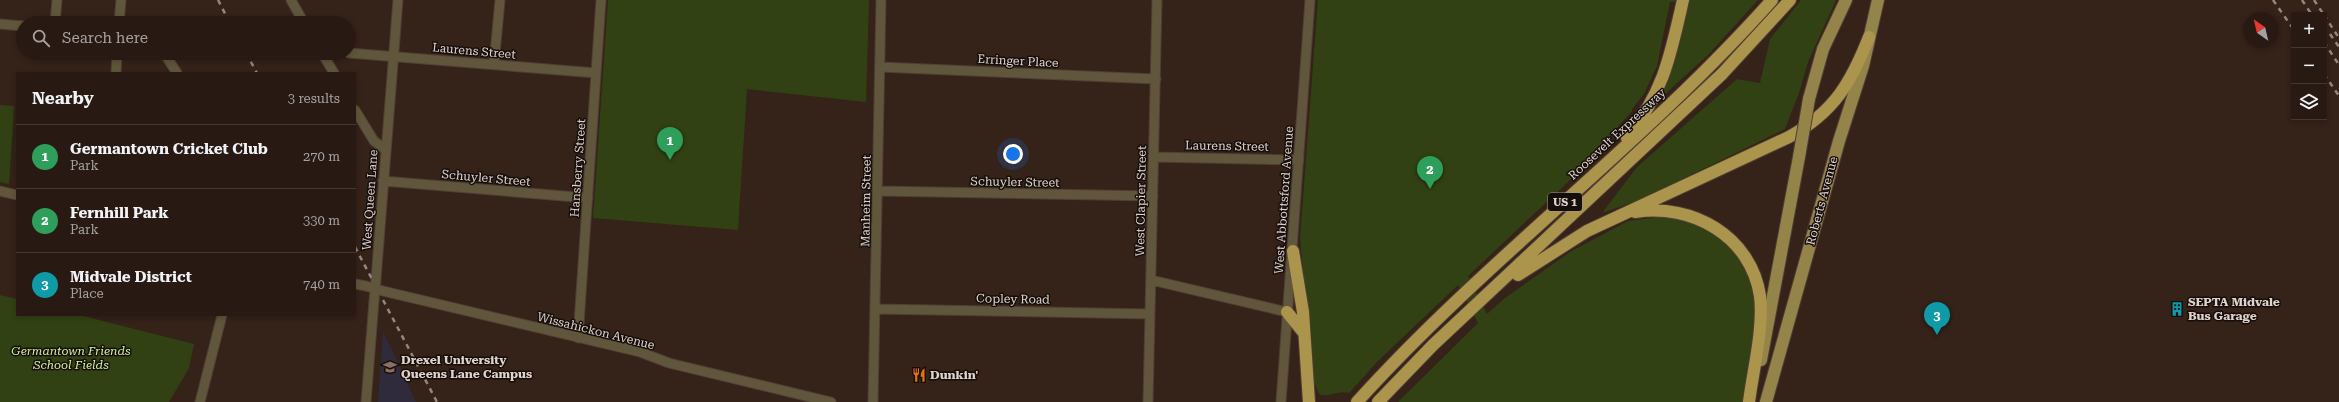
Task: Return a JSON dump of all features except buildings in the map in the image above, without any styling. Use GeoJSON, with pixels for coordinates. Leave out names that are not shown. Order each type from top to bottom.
{"type":"FeatureCollection","features":[{"type":"Feature","properties":{"kind":"highway"},"geometry":{"type":"LineString","coordinates":[[1604,166],[1647,110],[1661,83],[1683,0]]}},
{"type":"Feature","properties":{"kind":"highway","name":"Roosevelt Expressway"},"geometry":{"type":"LineString","coordinates":[[1357,402],[1420,337],[1712,64],[1772,0]]}},
{"type":"Feature","properties":{"kind":"highway","name":"US 1"},"geometry":{"type":"LineString","coordinates":[[1378,402],[1413,364],[1722,74],[1790,0]]}},
{"type":"Feature","properties":{"kind":"highway"},"geometry":{"type":"LineString","coordinates":[[1481,301],[1560,246],[1617,217],[1789,137],[1810,125],[1839,98],[1853,74],[1869,37]]}},
{"type":"Feature","properties":{"kind":"highway"},"geometry":{"type":"LineString","coordinates":[[1617,217],[1655,210],[1685,213],[1721,232],[1744,256],[1758,285],[1761,307],[1749,402]]}},
{"type":"Feature","properties":{"kind":"highway"},"geometry":{"type":"LineString","coordinates":[[1293,251],[1301,292],[1309,402]]}},
{"type":"Feature","properties":{"kind":"highway"},"geometry":{"type":"LineString","coordinates":[[1288,312],[1300,324],[1304,334]]}},
{"type":"Feature","properties":{"kind":"main road"},"geometry":{"type":"LineString","coordinates":[[1754,402],[1809,99],[1820,55],[1846,0]]}},
{"type":"Feature","properties":{"kind":"main road","name":"Roberts Avenue"},"geometry":{"type":"LineString","coordinates":[[1766,402],[1839,141],[1863,66],[1878,0]]}},
{"type":"Feature","properties":{"kind":"street"},"geometry":{"type":"LineString","coordinates":[[56,16],[57,0]]}},
{"type":"Feature","properties":{"kind":"street"},"geometry":{"type":"LineString","coordinates":[[120,16],[121,0]]}},
{"type":"Feature","properties":{"kind":"street"},"geometry":{"type":"LineString","coordinates":[[291,0],[300,16]]}},
{"type":"Feature","properties":{"kind":"street","name":"West Queen Lane"},"geometry":{"type":"LineString","coordinates":[[366,402],[374,301],[379,290],[376,279],[398,0]]}},
{"type":"Feature","properties":{"kind":"street"},"geometry":{"type":"LineString","coordinates":[[494,64],[500,0]]}},
{"type":"Feature","properties":{"kind":"street","name":"Hansberry Street"},"geometry":{"type":"LineString","coordinates":[[578,338],[601,0]]}},
{"type":"Feature","properties":{"kind":"street","name":"Manheim Street"},"geometry":{"type":"LineString","coordinates":[[873,402],[882,0]]}},
{"type":"Feature","properties":{"kind":"street","name":"West Clapier Street"},"geometry":{"type":"LineString","coordinates":[[1148,402],[1157,0]]}},
{"type":"Feature","properties":{"kind":"street","name":"West Abbottsford Avenue"},"geometry":{"type":"LineString","coordinates":[[1281,402],[1310,0]]}},
{"type":"Feature","properties":{"kind":"street"},"geometry":{"type":"LineString","coordinates":[[0,24],[16,25]]}},
{"type":"Feature","properties":{"kind":"street","name":"Laurens Street"},"geometry":{"type":"LineString","coordinates":[[356,53],[596,73]]}},
{"type":"Feature","properties":{"kind":"street"},"geometry":{"type":"LineString","coordinates":[[116,72],[117,60]]}},
{"type":"Feature","properties":{"kind":"street"},"geometry":{"type":"LineString","coordinates":[[168,60],[175,72]]}},
{"type":"Feature","properties":{"kind":"street"},"geometry":{"type":"LineString","coordinates":[[327,60],[333,72]]}},
{"type":"Feature","properties":{"kind":"street","name":"Erringer Place"},"geometry":{"type":"LineString","coordinates":[[880,67],[1156,79]]}},
{"type":"Feature","properties":{"kind":"street"},"geometry":{"type":"LineString","coordinates":[[356,112],[374,141],[386,150]]}},
{"type":"Feature","properties":{"kind":"street","name":"Laurens Street"},"geometry":{"type":"LineString","coordinates":[[1154,157],[1299,160]]}},
{"type":"Feature","properties":{"kind":"street","name":"Schuyler Street"},"geometry":{"type":"LineString","coordinates":[[383,182],[588,198]]}},
{"type":"Feature","properties":{"kind":"street"},"geometry":{"type":"LineString","coordinates":[[0,191],[16,195]]}},
{"type":"Feature","properties":{"kind":"street","name":"Schuyler Street"},"geometry":{"type":"LineString","coordinates":[[878,191],[1153,196]]}},
{"type":"Feature","properties":{"kind":"street"},"geometry":{"type":"LineString","coordinates":[[1151,280],[1288,312]]}},
{"type":"Feature","properties":{"kind":"street","name":"Wissahickon Avenue"},"geometry":{"type":"LineString","coordinates":[[356,284],[640,352],[669,363],[831,402]]}},
{"type":"Feature","properties":{"kind":"street","name":"Copley Road"},"geometry":{"type":"LineString","coordinates":[[876,309],[1150,314]]}},
{"type":"Feature","properties":{"kind":"street"},"geometry":{"type":"LineString","coordinates":[[200,402],[222,316]]}},
{"type":"Feature","properties":{"kind":"shaded area","name":"Drexel University Queens Lane Campus"},"geometry":{"type":"Polygon","coordinates":[[[383,331],[416,402],[378,402],[383,331]]]}},
{"type":"Feature","properties":{"kind":"green space"},"geometry":{"type":"Polygon","coordinates":[[[608,0],[869,0],[866,102],[747,89],[738,230],[593,218],[608,0]]]}},
{"type":"Feature","properties":{"kind":"green space"},"geometry":{"type":"Polygon","coordinates":[[[1318,0],[1676,0],[1675,2],[1670,2],[1657,66],[1644,94],[1632,111],[1568,182],[1468,276],[1487,314],[1505,298],[1570,252],[1628,221],[1668,216],[1695,221],[1732,246],[1753,284],[1757,315],[1744,402],[1398,402],[1478,323],[1458,285],[1379,360],[1349,393],[1341,392],[1326,395],[1319,394],[1314,382],[1311,326],[1305,293],[1300,238],[1318,0]]]}},
{"type":"Feature","properties":{"kind":"green space"},"geometry":{"type":"Polygon","coordinates":[[[1690,0],[1758,0],[1709,54],[1663,96],[1690,0]]]}},
{"type":"Feature","properties":{"kind":"green space"},"geometry":{"type":"Polygon","coordinates":[[[1801,0],[1836,0],[1808,62],[1799,93],[1785,129],[1637,201],[1602,213],[1637,167],[1737,79],[1760,83],[1770,39],[1801,0]]]}},
{"type":"Feature","properties":{"kind":"green space"},"geometry":{"type":"Polygon","coordinates":[[[0,105],[14,106],[9,184],[0,182],[0,105]]]}},
{"type":"Feature","properties":{"kind":"green space","name":"Germantown Friends School Fields"},"geometry":{"type":"Polygon","coordinates":[[[0,295],[16,299],[16,316],[83,316],[194,344],[189,368],[169,402],[0,402],[0,295]]]}},
{"type":"Feature","properties":{"kind":"railway"},"geometry":{"type":"LineString","coordinates":[[218,0],[226,16]]}},
{"type":"Feature","properties":{"kind":"railway"},"geometry":{"type":"LineString","coordinates":[[2273,0],[2291,26]]}},
{"type":"Feature","properties":{"kind":"railway"},"geometry":{"type":"LineString","coordinates":[[2302,0],[2310,12]]}},
{"type":"Feature","properties":{"kind":"railway"},"geometry":{"type":"LineString","coordinates":[[2314,0],[2322,12]]}},
{"type":"Feature","properties":{"kind":"railway"},"geometry":{"type":"LineString","coordinates":[[2327,20],[2339,38]]}},
{"type":"Feature","properties":{"kind":"railway"},"geometry":{"type":"LineString","coordinates":[[2330,34],[2339,47]]}},
{"type":"Feature","properties":{"kind":"railway"},"geometry":{"type":"LineString","coordinates":[[2327,47],[2339,65]]}},
{"type":"Feature","properties":{"kind":"railway"},"geometry":{"type":"LineString","coordinates":[[250,60],[256,72]]}},
{"type":"Feature","properties":{"kind":"railway"},"geometry":{"type":"LineString","coordinates":[[2327,78],[2339,96]]}},
{"type":"Feature","properties":{"kind":"railway"},"geometry":{"type":"LineString","coordinates":[[356,249],[437,402]]}},
{"type":"Feature","properties":{"kind":"place","name":"Germantown Cricket Club"},"geometry":{"type":"Point","coordinates":[670,160]}},
{"type":"Feature","properties":{"kind":"place","name":"Fernhill Park"},"geometry":{"type":"Point","coordinates":[1430,189]}},
{"type":"Feature","properties":{"kind":"place","name":"SEPTA Midvale Bus Garage"},"geometry":{"type":"Point","coordinates":[2177,309]}},
{"type":"Feature","properties":{"kind":"place","name":"Midvale District"},"geometry":{"type":"Point","coordinates":[1937,335]}},
{"type":"Feature","properties":{"kind":"place","name":"Drexel University Queens Lane Campus"},"geometry":{"type":"Point","coordinates":[390,367]}},
{"type":"Feature","properties":{"kind":"place","name":"Dunkin'"},"geometry":{"type":"Point","coordinates":[919,375]}}]}
